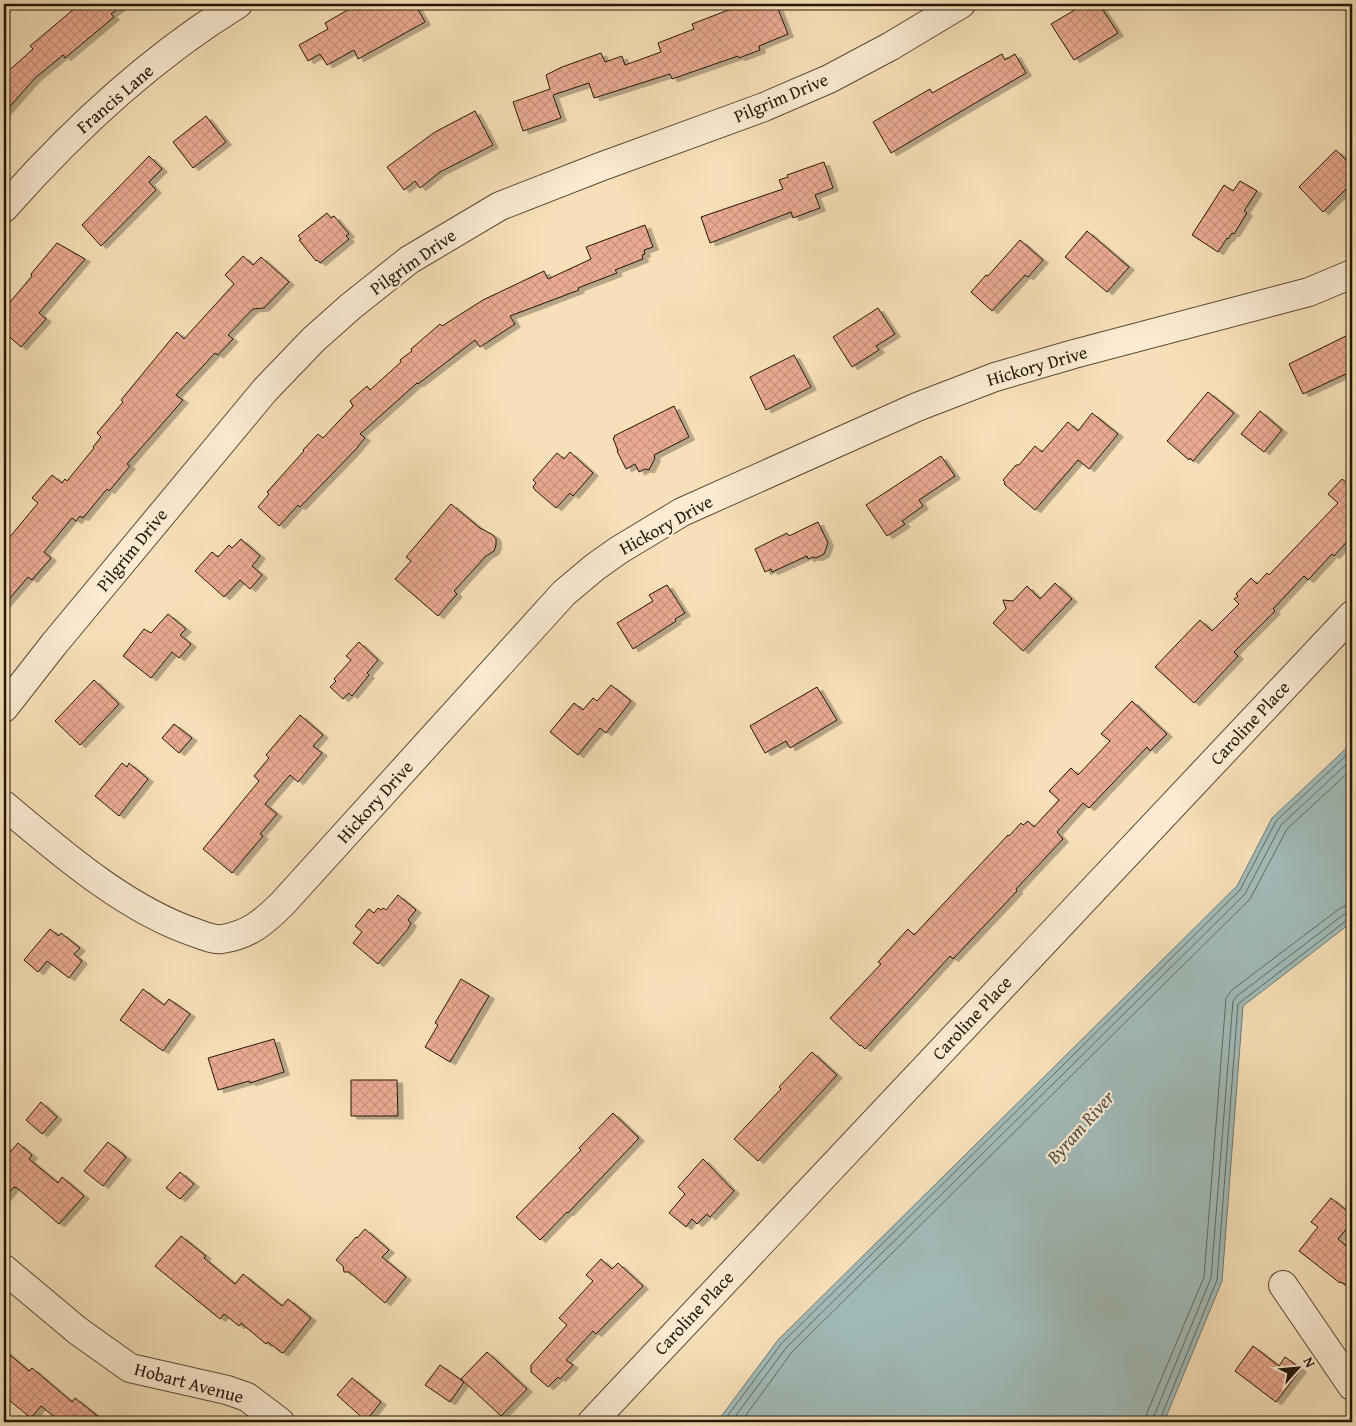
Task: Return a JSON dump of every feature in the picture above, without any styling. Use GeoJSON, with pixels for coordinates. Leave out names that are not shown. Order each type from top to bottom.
{"type":"FeatureCollection","features":[{"type":"Feature","properties":{"kind":"street","name":"Pilgrim Drive"},"geometry":{"type":"LineString","coordinates":[[4,708],[73,621],[265,390],[312,340],[409,260],[500,206],[764,107],[828,79],[891,46],[961,4]]}},
{"type":"Feature","properties":{"kind":"street","name":"Francis Lane"},"geometry":{"type":"LineString","coordinates":[[4,208],[46,161],[132,82],[225,7]]}},
{"type":"Feature","properties":{"kind":"street","name":"Hickory Drive"},"geometry":{"type":"LineString","coordinates":[[4,805],[73,863],[115,891],[177,927],[220,940],[243,934],[264,923],[283,903],[564,593],[595,567],[682,512],[836,442],[980,382],[1074,354],[1309,292],[1352,274]]}},
{"type":"Feature","properties":{"kind":"street","name":"Caroline Place"},"geometry":{"type":"LineString","coordinates":[[592,1422],[1352,615]]}},
{"type":"Feature","properties":{"kind":"street","name":"Hobart Avenue"},"geometry":{"type":"LineString","coordinates":[[4,1269],[78,1331],[130,1368],[227,1390],[247,1397],[280,1422]]}},
{"type":"Feature","properties":{"kind":"street"},"geometry":{"type":"LineString","coordinates":[[1283,1285],[1352,1386]]}},
{"type":"Feature","properties":{"kind":"water","name":"Byram River"},"geometry":{"type":"Polygon","coordinates":[[[1352,743],[1352,922],[1243,1006],[1222,1281],[1164,1422],[717,1422],[778,1340],[1237,886],[1272,818],[1352,743]]]}},
{"type":"Feature","properties":{"kind":"building"},"geometry":{"type":"Polygon","coordinates":[[[80,4],[124,4],[111,14],[114,17],[65,58],[63,55],[35,78],[4,113],[4,75],[33,49],[30,46],[80,4]]]}},
{"type":"Feature","properties":{"kind":"building"},"geometry":{"type":"Polygon","coordinates":[[[358,4],[415,4],[425,22],[358,59],[354,50],[327,65],[320,54],[308,61],[299,45],[328,29],[325,23],[358,4]]]}},
{"type":"Feature","properties":{"kind":"building"},"geometry":{"type":"Polygon","coordinates":[[[744,4],[776,4],[788,34],[759,46],[760,50],[672,79],[670,74],[594,98],[589,83],[553,95],[561,118],[523,131],[513,102],[550,89],[546,75],[601,53],[605,62],[622,56],[625,65],[661,52],[658,43],[694,29],[692,24],[744,4]]]}},
{"type":"Feature","properties":{"kind":"building"},"geometry":{"type":"Polygon","coordinates":[[[1085,4],[1099,4],[1118,33],[1074,60],[1051,24],[1085,4]]]}},
{"type":"Feature","properties":{"kind":"building"},"geometry":{"type":"Polygon","coordinates":[[[1002,54],[1005,60],[1015,54],[1026,73],[891,153],[873,122],[930,89],[932,93],[1002,54]]]}},
{"type":"Feature","properties":{"kind":"building"},"geometry":{"type":"Polygon","coordinates":[[[475,111],[493,145],[440,172],[420,188],[415,181],[404,190],[387,167],[435,132],[475,111]]]}},
{"type":"Feature","properties":{"kind":"building"},"geometry":{"type":"Polygon","coordinates":[[[206,116],[226,142],[193,168],[173,142],[206,116]]]}},
{"type":"Feature","properties":{"kind":"building"},"geometry":{"type":"Polygon","coordinates":[[[1336,150],[1352,166],[1352,183],[1323,212],[1299,187],[1336,150]]]}},
{"type":"Feature","properties":{"kind":"building"},"geometry":{"type":"Polygon","coordinates":[[[149,156],[162,169],[149,182],[156,190],[101,246],[82,225],[149,156]]]}},
{"type":"Feature","properties":{"kind":"building"},"geometry":{"type":"Polygon","coordinates":[[[824,162],[833,188],[815,195],[820,208],[793,218],[791,212],[710,243],[701,217],[783,189],[779,180],[788,177],[787,175],[824,162]]]}},
{"type":"Feature","properties":{"kind":"building"},"geometry":{"type":"Polygon","coordinates":[[[1240,181],[1257,191],[1244,211],[1247,213],[1234,234],[1232,233],[1227,238],[1218,252],[1192,235],[1224,185],[1233,191],[1240,181]]]}},
{"type":"Feature","properties":{"kind":"building"},"geometry":{"type":"Polygon","coordinates":[[[327,213],[331,218],[334,216],[349,234],[346,236],[349,239],[320,263],[316,261],[299,240],[301,239],[298,236],[327,213]]]}},
{"type":"Feature","properties":{"kind":"building"},"geometry":{"type":"Polygon","coordinates":[[[645,225],[653,247],[644,250],[643,259],[615,270],[617,273],[578,288],[579,290],[510,316],[515,324],[480,347],[475,340],[417,383],[360,434],[365,438],[358,447],[279,526],[258,507],[269,494],[267,492],[318,434],[323,438],[353,406],[350,401],[367,386],[370,390],[401,362],[400,360],[412,351],[411,349],[440,324],[442,326],[483,300],[544,271],[548,279],[591,259],[586,247],[645,225]]]}},
{"type":"Feature","properties":{"kind":"building"},"geometry":{"type":"Polygon","coordinates":[[[1087,231],[1129,267],[1107,292],[1065,257],[1087,231]]]}},
{"type":"Feature","properties":{"kind":"building"},"geometry":{"type":"Polygon","coordinates":[[[1020,240],[1043,260],[1028,277],[1025,275],[992,311],[971,292],[1020,240]]]}},
{"type":"Feature","properties":{"kind":"building"},"geometry":{"type":"Polygon","coordinates":[[[57,243],[85,259],[39,313],[46,319],[21,347],[4,332],[4,316],[9,311],[5,308],[57,243]]]}},
{"type":"Feature","properties":{"kind":"building"},"geometry":{"type":"Polygon","coordinates":[[[243,256],[253,265],[261,257],[289,282],[264,308],[253,309],[228,335],[233,339],[218,355],[215,353],[176,395],[183,400],[127,464],[130,466],[109,491],[107,489],[83,518],[80,516],[76,521],[72,518],[44,552],[51,558],[32,580],[28,577],[4,605],[4,544],[38,503],[32,498],[52,475],[62,483],[65,479],[67,481],[94,448],[101,437],[97,433],[123,402],[121,400],[177,332],[184,339],[234,284],[225,275],[243,256]]]}},
{"type":"Feature","properties":{"kind":"building"},"geometry":{"type":"Polygon","coordinates":[[[878,308],[895,334],[876,346],[879,350],[852,367],[833,337],[878,308]]]}},
{"type":"Feature","properties":{"kind":"building"},"geometry":{"type":"Polygon","coordinates":[[[1352,333],[1352,371],[1303,394],[1289,364],[1352,333]]]}},
{"type":"Feature","properties":{"kind":"building"},"geometry":{"type":"Polygon","coordinates":[[[794,355],[811,387],[766,410],[750,377],[794,355]]]}},
{"type":"Feature","properties":{"kind":"building"},"geometry":{"type":"Polygon","coordinates":[[[1208,392],[1234,413],[1193,461],[1190,458],[1189,460],[1167,441],[1208,392]]]}},
{"type":"Feature","properties":{"kind":"building"},"geometry":{"type":"Polygon","coordinates":[[[674,406],[689,437],[654,455],[655,458],[649,470],[645,469],[639,472],[635,464],[626,469],[617,451],[614,436],[674,406]]]}},
{"type":"Feature","properties":{"kind":"building"},"geometry":{"type":"Polygon","coordinates":[[[1260,411],[1282,430],[1264,452],[1241,434],[1260,411]]]}},
{"type":"Feature","properties":{"kind":"building"},"geometry":{"type":"Polygon","coordinates":[[[1092,413],[1118,434],[1089,469],[1078,460],[1035,510],[1004,484],[1003,480],[1035,446],[1042,452],[1068,422],[1078,431],[1092,413]]]}},
{"type":"Feature","properties":{"kind":"building"},"geometry":{"type":"Polygon","coordinates":[[[570,452],[593,473],[573,496],[570,493],[556,508],[535,490],[533,487],[536,483],[533,480],[557,453],[564,459],[570,452]]]}},
{"type":"Feature","properties":{"kind":"building"},"geometry":{"type":"Polygon","coordinates":[[[941,456],[955,476],[919,500],[923,506],[902,521],[905,524],[887,536],[866,505],[941,456]]]}},
{"type":"Feature","properties":{"kind":"building"},"geometry":{"type":"Polygon","coordinates":[[[1342,479],[1352,487],[1352,536],[1308,580],[1304,576],[1273,609],[1275,611],[1234,652],[1238,656],[1194,703],[1155,667],[1200,620],[1212,631],[1239,604],[1234,599],[1238,596],[1236,594],[1251,578],[1257,584],[1267,573],[1269,575],[1338,503],[1328,494],[1342,479]]]}},
{"type":"Feature","properties":{"kind":"building"},"geometry":{"type":"Polygon","coordinates":[[[451,504],[480,528],[493,535],[496,539],[496,545],[494,551],[486,556],[454,591],[457,594],[438,616],[395,579],[411,561],[406,557],[451,504]]]}},
{"type":"Feature","properties":{"kind":"building"},"geometry":{"type":"Polygon","coordinates":[[[818,522],[828,543],[824,554],[808,559],[807,556],[772,572],[771,569],[765,572],[755,549],[787,533],[789,536],[818,522]]]}},
{"type":"Feature","properties":{"kind":"building"},"geometry":{"type":"Polygon","coordinates":[[[241,539],[260,556],[252,566],[262,575],[250,589],[240,580],[224,597],[195,571],[212,552],[218,557],[229,545],[232,548],[241,539]]]}},
{"type":"Feature","properties":{"kind":"building"},"geometry":{"type":"Polygon","coordinates":[[[1055,583],[1072,599],[1023,651],[993,623],[1006,609],[1003,600],[1013,601],[1027,586],[1040,599],[1055,583]]]}},
{"type":"Feature","properties":{"kind":"building"},"geometry":{"type":"Polygon","coordinates":[[[667,585],[685,613],[633,649],[617,623],[653,601],[649,595],[667,585]]]}},
{"type":"Feature","properties":{"kind":"building"},"geometry":{"type":"Polygon","coordinates":[[[168,614],[186,629],[180,635],[191,644],[179,658],[172,652],[151,678],[123,656],[144,629],[151,633],[168,614]]]}},
{"type":"Feature","properties":{"kind":"building"},"geometry":{"type":"Polygon","coordinates":[[[359,642],[378,660],[352,696],[349,693],[343,699],[330,687],[336,681],[334,679],[351,660],[346,656],[359,642]]]}},
{"type":"Feature","properties":{"kind":"building"},"geometry":{"type":"Polygon","coordinates":[[[94,680],[119,704],[80,745],[55,721],[94,680]]]}},
{"type":"Feature","properties":{"kind":"building"},"geometry":{"type":"Polygon","coordinates":[[[611,685],[631,701],[606,733],[600,728],[578,755],[550,732],[574,703],[583,710],[593,698],[597,701],[611,685]]]}},
{"type":"Feature","properties":{"kind":"building"},"geometry":{"type":"Polygon","coordinates":[[[817,687],[837,720],[790,748],[786,741],[765,753],[750,726],[817,687]]]}},
{"type":"Feature","properties":{"kind":"building"},"geometry":{"type":"Polygon","coordinates":[[[1132,701],[1167,734],[1150,751],[1147,747],[1089,808],[1083,803],[1057,832],[1063,839],[1016,889],[1017,891],[953,959],[950,956],[865,1049],[860,1046],[830,1018],[881,964],[878,962],[908,929],[914,935],[1008,835],[1021,823],[1023,825],[1028,821],[1034,827],[1059,800],[1049,791],[1071,768],[1078,775],[1110,741],[1101,734],[1132,701]]]}},
{"type":"Feature","properties":{"kind":"building"},"geometry":{"type":"Polygon","coordinates":[[[300,715],[323,735],[313,746],[322,753],[298,782],[290,775],[265,804],[277,814],[260,834],[263,836],[232,873],[203,849],[259,781],[254,776],[269,758],[266,755],[300,715]]]}},
{"type":"Feature","properties":{"kind":"building"},"geometry":{"type":"Polygon","coordinates":[[[174,724],[192,738],[179,753],[162,738],[174,724]]]}},
{"type":"Feature","properties":{"kind":"building"},"geometry":{"type":"Polygon","coordinates":[[[122,763],[127,767],[129,763],[148,779],[119,816],[95,796],[122,763]]]}},
{"type":"Feature","properties":{"kind":"building"},"geometry":{"type":"Polygon","coordinates":[[[398,895],[416,910],[408,920],[411,923],[408,929],[378,964],[353,943],[362,932],[355,926],[369,909],[374,913],[378,908],[386,910],[398,895]]]}},
{"type":"Feature","properties":{"kind":"building"},"geometry":{"type":"Polygon","coordinates":[[[50,929],[59,936],[61,933],[80,948],[74,954],[82,961],[69,978],[47,961],[38,972],[24,960],[50,929]]]}},
{"type":"Feature","properties":{"kind":"building"},"geometry":{"type":"Polygon","coordinates":[[[461,979],[489,996],[450,1062],[425,1047],[438,1025],[435,1023],[461,979]]]}},
{"type":"Feature","properties":{"kind":"building"},"geometry":{"type":"Polygon","coordinates":[[[143,989],[164,1005],[169,999],[190,1014],[163,1051],[120,1020],[143,989]]]}},
{"type":"Feature","properties":{"kind":"building"},"geometry":{"type":"Polygon","coordinates":[[[274,1039],[284,1072],[250,1083],[249,1081],[218,1090],[208,1058],[274,1039]]]}},
{"type":"Feature","properties":{"kind":"building"},"geometry":{"type":"Polygon","coordinates":[[[812,1052],[837,1075],[758,1161],[734,1139],[781,1089],[779,1087],[812,1052]]]}},
{"type":"Feature","properties":{"kind":"building"},"geometry":{"type":"Polygon","coordinates":[[[351,1080],[397,1080],[398,1116],[351,1116],[351,1080]]]}},
{"type":"Feature","properties":{"kind":"building"},"geometry":{"type":"Polygon","coordinates":[[[41,1102],[57,1117],[42,1134],[26,1120],[41,1102]]]}},
{"type":"Feature","properties":{"kind":"building"},"geometry":{"type":"Polygon","coordinates":[[[613,1113],[639,1138],[540,1240],[516,1217],[581,1150],[579,1148],[613,1113]]]}},
{"type":"Feature","properties":{"kind":"building"},"geometry":{"type":"Polygon","coordinates":[[[108,1142],[126,1157],[103,1186],[84,1171],[108,1142]]]}},
{"type":"Feature","properties":{"kind":"building"},"geometry":{"type":"Polygon","coordinates":[[[18,1143],[32,1155],[29,1159],[58,1183],[62,1177],[84,1196],[59,1224],[17,1188],[14,1187],[4,1199],[4,1159],[18,1143]]]}},
{"type":"Feature","properties":{"kind":"building"},"geometry":{"type":"Polygon","coordinates":[[[703,1159],[734,1191],[710,1217],[707,1214],[697,1224],[692,1219],[686,1227],[669,1213],[685,1194],[678,1187],[703,1159]]]}},
{"type":"Feature","properties":{"kind":"building"},"geometry":{"type":"Polygon","coordinates":[[[180,1172],[194,1184],[180,1199],[166,1188],[180,1172]]]}},
{"type":"Feature","properties":{"kind":"building"},"geometry":{"type":"Polygon","coordinates":[[[1331,1198],[1352,1215],[1352,1222],[1338,1239],[1352,1251],[1352,1289],[1340,1283],[1299,1251],[1318,1227],[1311,1222],[1331,1198]]]}},
{"type":"Feature","properties":{"kind":"building"},"geometry":{"type":"Polygon","coordinates":[[[365,1229],[389,1250],[382,1257],[406,1277],[385,1303],[349,1272],[344,1272],[343,1266],[336,1260],[365,1229]]]}},
{"type":"Feature","properties":{"kind":"building"},"geometry":{"type":"Polygon","coordinates":[[[181,1236],[206,1256],[204,1258],[235,1284],[243,1274],[282,1306],[288,1299],[311,1318],[284,1352],[282,1353],[268,1342],[266,1344],[241,1323],[239,1326],[224,1314],[220,1319],[155,1266],[181,1236]]]}},
{"type":"Feature","properties":{"kind":"building"},"geometry":{"type":"Polygon","coordinates":[[[601,1259],[612,1269],[618,1263],[643,1286],[596,1334],[593,1331],[566,1360],[573,1365],[560,1379],[558,1377],[548,1387],[531,1372],[531,1365],[567,1325],[559,1318],[593,1281],[586,1275],[601,1259]]]}},
{"type":"Feature","properties":{"kind":"building"},"geometry":{"type":"Polygon","coordinates":[[[1253,1346],[1279,1366],[1285,1357],[1301,1369],[1276,1402],[1235,1371],[1253,1346]]]}},
{"type":"Feature","properties":{"kind":"building"},"geometry":{"type":"Polygon","coordinates":[[[4,1350],[29,1371],[32,1368],[72,1402],[75,1398],[105,1422],[55,1422],[58,1420],[41,1406],[31,1418],[4,1396],[4,1350]]]}},
{"type":"Feature","properties":{"kind":"building"},"geometry":{"type":"Polygon","coordinates":[[[487,1352],[527,1389],[501,1416],[461,1379],[487,1352]]]}},
{"type":"Feature","properties":{"kind":"building"},"geometry":{"type":"Polygon","coordinates":[[[440,1365],[464,1382],[450,1402],[425,1385],[440,1365]]]}},
{"type":"Feature","properties":{"kind":"building"},"geometry":{"type":"Polygon","coordinates":[[[352,1378],[381,1402],[366,1421],[337,1395],[352,1378]]]}}]}
